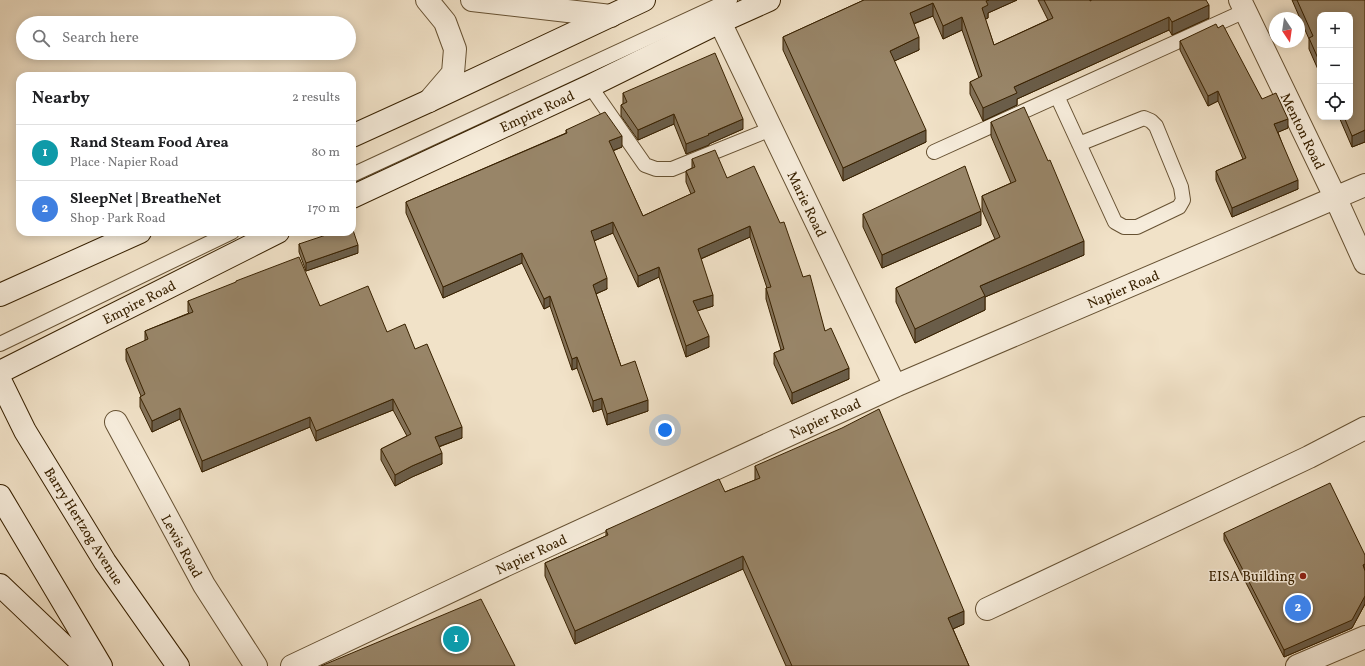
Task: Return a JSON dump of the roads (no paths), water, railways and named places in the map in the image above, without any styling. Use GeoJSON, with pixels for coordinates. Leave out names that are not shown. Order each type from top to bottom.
{"type":"FeatureCollection","features":[{"type":"Feature","properties":{"kind":"street"},"geometry":{"type":"LineString","coordinates":[[426,0],[445,22],[455,49],[453,73],[429,101]]}},
{"type":"Feature","properties":{"kind":"street"},"geometry":{"type":"LineString","coordinates":[[472,0],[611,16]]}},
{"type":"Feature","properties":{"kind":"street"},"geometry":{"type":"LineString","coordinates":[[356,134],[644,0]]}},
{"type":"Feature","properties":{"kind":"street","name":"Empire Road"},"geometry":{"type":"LineString","coordinates":[[356,196],[769,0]]}},
{"type":"Feature","properties":{"kind":"street","name":"Menton Road"},"geometry":{"type":"LineString","coordinates":[[1242,5],[1336,199],[1365,264]]}},
{"type":"Feature","properties":{"kind":"street","name":"Marie Road"},"geometry":{"type":"LineString","coordinates":[[720,22],[895,386]]}},
{"type":"Feature","properties":{"kind":"street","name":"Napier Road"},"geometry":{"type":"LineString","coordinates":[[292,666],[506,565],[895,386],[1336,199],[1365,185]]}},
{"type":"Feature","properties":{"kind":"street"},"geometry":{"type":"LineString","coordinates":[[0,295],[131,236]]}},
{"type":"Feature","properties":{"kind":"street","name":"Empire Road"},"geometry":{"type":"LineString","coordinates":[[0,372],[270,236]]}},
{"type":"Feature","properties":{"kind":"street","name":"Barry Hertzog Avenue"},"geometry":{"type":"LineString","coordinates":[[0,380],[25,431],[105,562],[178,666]]}},
{"type":"Feature","properties":{"kind":"street","name":"Lewis Road"},"geometry":{"type":"LineString","coordinates":[[116,422],[204,585],[256,666]]}},
{"type":"Feature","properties":{"kind":"street"},"geometry":{"type":"LineString","coordinates":[[987,609],[1309,458],[1365,428]]}},
{"type":"Feature","properties":{"kind":"street"},"geometry":{"type":"LineString","coordinates":[[0,496],[101,666]]}},
{"type":"Feature","properties":{"kind":"street"},"geometry":{"type":"LineString","coordinates":[[0,585],[85,666]]}},
{"type":"Feature","properties":{"kind":"street"},"geometry":{"type":"LineString","coordinates":[[1297,666],[1365,637]]}},
{"type":"Feature","properties":{"kind":"lane"},"geometry":{"type":"LineString","coordinates":[[356,173],[730,0]]}},
{"type":"Feature","properties":{"kind":"lane"},"geometry":{"type":"LineString","coordinates":[[934,152],[1057,96],[1242,5]]}},
{"type":"Feature","properties":{"kind":"lane"},"geometry":{"type":"LineString","coordinates":[[590,86],[645,165],[656,169],[672,169],[771,128]]}},
{"type":"Feature","properties":{"kind":"lane"},"geometry":{"type":"LineString","coordinates":[[1057,96],[1079,144],[1115,222],[1124,226],[1137,227],[1179,206],[1183,200],[1181,187],[1156,126],[1151,121],[1144,118],[1079,144]]}},
{"type":"Feature","properties":{"kind":"lane"},"geometry":{"type":"LineString","coordinates":[[0,344],[224,236]]}},
{"type":"Feature","properties":{"kind":"place","name":"EISA Building"},"geometry":{"type":"Point","coordinates":[1303,576]}},
{"type":"Feature","properties":{"kind":"place","name":"SleepNet | BreatheNet"},"geometry":{"type":"Point","coordinates":[1298,608]}},
{"type":"Feature","properties":{"kind":"place","name":"Rand Steam Food Area"},"geometry":{"type":"Point","coordinates":[456,639]}}]}
